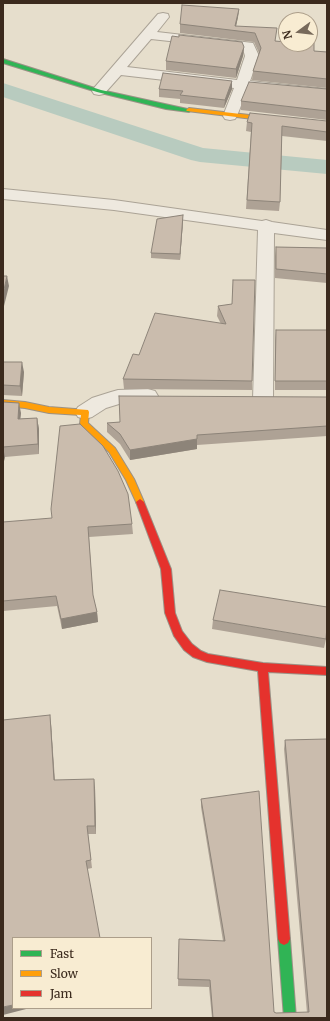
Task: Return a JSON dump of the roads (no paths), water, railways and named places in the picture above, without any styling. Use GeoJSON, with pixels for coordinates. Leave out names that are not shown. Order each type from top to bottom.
{"type":"FeatureCollection","features":[{"type":"Feature","properties":{"kind":"street"},"geometry":{"type":"LineString","coordinates":[[99,91],[163,17]]}},
{"type":"Feature","properties":{"kind":"street"},"geometry":{"type":"LineString","coordinates":[[148,35],[248,46],[252,56],[243,85],[230,116]]}},
{"type":"Feature","properties":{"kind":"street"},"geometry":{"type":"LineString","coordinates":[[3,61],[99,91],[166,107],[230,116],[327,126]]}},
{"type":"Feature","properties":{"kind":"street"},"geometry":{"type":"LineString","coordinates":[[117,70],[243,85],[327,92]]}},
{"type":"Feature","properties":{"kind":"street"},"geometry":{"type":"LineString","coordinates":[[3,194],[114,205],[266,225],[327,235]]}},
{"type":"Feature","properties":{"kind":"street"},"geometry":{"type":"LineString","coordinates":[[264,398],[266,225]]}},
{"type":"Feature","properties":{"kind":"street"},"geometry":{"type":"LineString","coordinates":[[3,403],[25,405],[49,410],[85,412],[100,403],[118,397],[166,397]]}},
{"type":"Feature","properties":{"kind":"street"},"geometry":{"type":"LineString","coordinates":[[85,412],[84,424],[112,450],[130,479],[166,569],[170,612],[178,634],[188,647],[202,656],[263,667],[327,672]]}},
{"type":"Feature","properties":{"kind":"street"},"geometry":{"type":"LineString","coordinates":[[263,667],[290,1018]]}},
{"type":"Feature","properties":{"kind":"waterway"},"geometry":{"type":"LineString","coordinates":[[3,90],[200,155],[327,167]]}}]}
